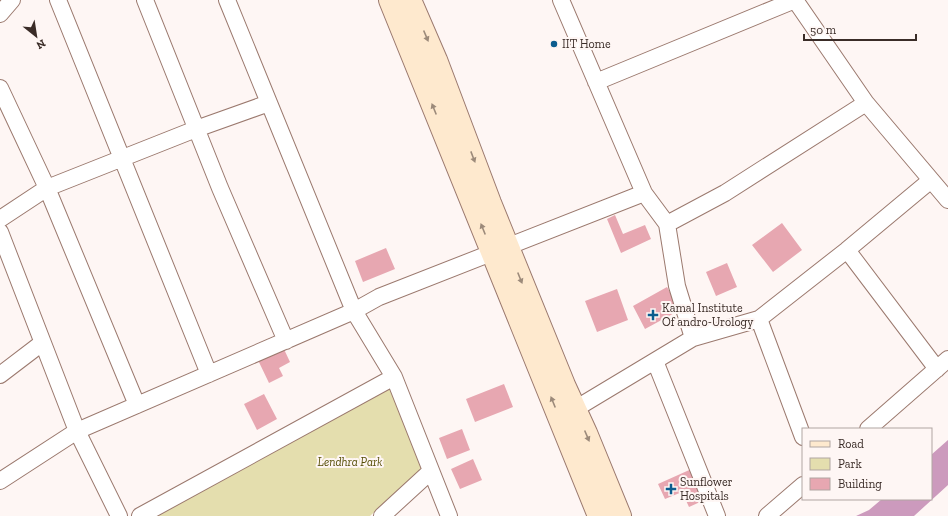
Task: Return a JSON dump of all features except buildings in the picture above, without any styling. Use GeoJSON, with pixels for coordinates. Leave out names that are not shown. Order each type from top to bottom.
{"type":"FeatureCollection","features":[{"type":"Feature","properties":{"kind":"main road"},"geometry":{"type":"LineString","coordinates":[[390,0],[500,249],[586,433],[620,516]]}},
{"type":"Feature","properties":{"kind":"main road"},"geometry":{"type":"LineString","coordinates":[[410,0],[436,60],[500,249],[599,516]]}},
{"type":"Feature","properties":{"kind":"street"},"geometry":{"type":"LineString","coordinates":[[0,14],[12,0]]}},
{"type":"Feature","properties":{"kind":"street"},"geometry":{"type":"LineString","coordinates":[[58,0],[209,374]]}},
{"type":"Feature","properties":{"kind":"street"},"geometry":{"type":"LineString","coordinates":[[145,0],[220,188],[286,341]]}},
{"type":"Feature","properties":{"kind":"street"},"geometry":{"type":"LineString","coordinates":[[226,0],[354,311],[394,377],[449,516]]}},
{"type":"Feature","properties":{"kind":"street"},"geometry":{"type":"LineString","coordinates":[[561,0],[644,193],[667,224],[677,286],[694,338]]}},
{"type":"Feature","properties":{"kind":"street"},"geometry":{"type":"LineString","coordinates":[[596,82],[795,0],[866,103],[948,200]]}},
{"type":"Feature","properties":{"kind":"street"},"geometry":{"type":"LineString","coordinates":[[0,88],[47,188],[137,405]]}},
{"type":"Feature","properties":{"kind":"street"},"geometry":{"type":"LineString","coordinates":[[0,219],[47,188],[196,129],[269,103]]}},
{"type":"Feature","properties":{"kind":"street"},"geometry":{"type":"LineString","coordinates":[[667,224],[726,193],[866,103]]}},
{"type":"Feature","properties":{"kind":"street"},"geometry":{"type":"LineString","coordinates":[[574,409],[694,338],[759,319],[847,250],[931,180]]}},
{"type":"Feature","properties":{"kind":"street"},"geometry":{"type":"LineString","coordinates":[[0,481],[77,431],[354,311],[379,297],[644,193]]}},
{"type":"Feature","properties":{"kind":"street"},"geometry":{"type":"LineString","coordinates":[[2,241],[77,431],[119,516]]}},
{"type":"Feature","properties":{"kind":"street"},"geometry":{"type":"LineString","coordinates":[[847,250],[942,364],[869,428]]}},
{"type":"Feature","properties":{"kind":"street"},"geometry":{"type":"LineString","coordinates":[[759,319],[802,434]]}},
{"type":"Feature","properties":{"kind":"street"},"geometry":{"type":"LineString","coordinates":[[0,375],[42,342]]}},
{"type":"Feature","properties":{"kind":"street"},"geometry":{"type":"LineString","coordinates":[[655,361],[717,516]]}},
{"type":"Feature","properties":{"kind":"street"},"geometry":{"type":"LineString","coordinates":[[140,516],[394,377]]}},
{"type":"Feature","properties":{"kind":"street"},"geometry":{"type":"LineString","coordinates":[[382,516],[431,471]]}},
{"type":"Feature","properties":{"kind":"street"},"geometry":{"type":"LineString","coordinates":[[767,516],[802,486]]}},
{"type":"Feature","properties":{"kind":"green space","name":"Lendhra Park"},"geometry":{"type":"Polygon","coordinates":[[[394,377],[428,463],[370,516],[139,516],[394,377]]]}},
{"type":"Feature","properties":{"kind":"shaded area"},"geometry":{"type":"Polygon","coordinates":[[[948,440],[948,485],[932,500],[932,454],[948,440]]]}},
{"type":"Feature","properties":{"kind":"shaded area"},"geometry":{"type":"Polygon","coordinates":[[[881,500],[932,500],[914,516],[856,516],[869,510],[881,500]]]}},
{"type":"Feature","properties":{"kind":"place","name":"IIT Home"},"geometry":{"type":"Point","coordinates":[554,44]}},
{"type":"Feature","properties":{"kind":"place","name":"Kamal Institute Of andro-Urology"},"geometry":{"type":"Point","coordinates":[653,315]}},
{"type":"Feature","properties":{"kind":"place","name":"Sunflower Hospitals"},"geometry":{"type":"Point","coordinates":[671,489]}}]}
